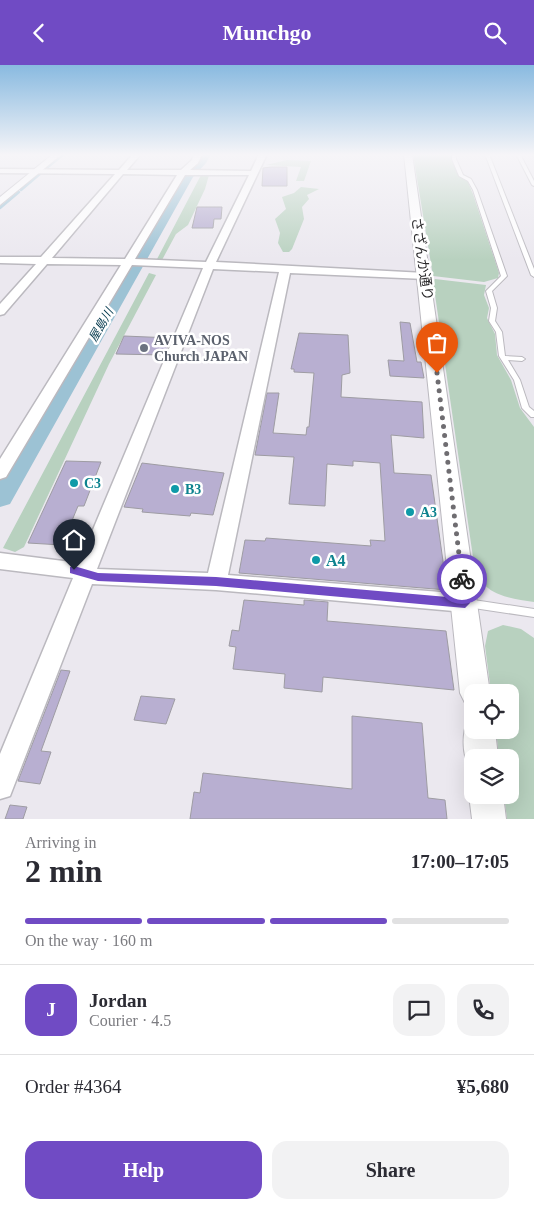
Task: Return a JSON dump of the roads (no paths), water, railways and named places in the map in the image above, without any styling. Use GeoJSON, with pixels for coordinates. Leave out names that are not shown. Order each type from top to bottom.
{"type":"FeatureCollection","features":[{"type":"Feature","properties":{"kind":"street"},"geometry":{"type":"LineString","coordinates":[[0,202],[16,189]]}},
{"type":"Feature","properties":{"kind":"street"},"geometry":{"type":"LineString","coordinates":[[0,311],[106,189]]}},
{"type":"Feature","properties":{"kind":"street"},"geometry":{"type":"LineString","coordinates":[[0,473],[129,262],[176,189]]}},
{"type":"Feature","properties":{"kind":"street"},"geometry":{"type":"LineString","coordinates":[[0,786],[209,266],[245,189]]}},
{"type":"Feature","properties":{"kind":"street","name":"さざんか通り"},"geometry":{"type":"LineString","coordinates":[[413,189],[474,684]]}},
{"type":"Feature","properties":{"kind":"street"},"geometry":{"type":"LineString","coordinates":[[0,260],[144,262],[425,276]]}},
{"type":"Feature","properties":{"kind":"street"},"geometry":{"type":"LineString","coordinates":[[216,581],[285,269]]}},
{"type":"Feature","properties":{"kind":"street"},"geometry":{"type":"LineString","coordinates":[[0,561],[74,570],[98,577],[216,581],[465,603]]}},
{"type":"Feature","properties":{"kind":"street"},"geometry":{"type":"LineString","coordinates":[[487,804],[489,819]]}},
{"type":"Feature","properties":{"kind":"lane"},"geometry":{"type":"LineString","coordinates":[[475,189],[504,276],[489,291],[494,308],[492,321],[500,335],[500,344],[504,358],[517,380],[526,408],[534,415]]}},
{"type":"Feature","properties":{"kind":"lane"},"geometry":{"type":"LineString","coordinates":[[501,189],[534,275]]}},
{"type":"Feature","properties":{"kind":"lane"},"geometry":{"type":"LineString","coordinates":[[504,358],[522,359]]}},
{"type":"Feature","properties":{"kind":"lane"},"geometry":{"type":"LineString","coordinates":[[465,603],[534,613]]}},
{"type":"Feature","properties":{"kind":"waterway","name":"屋島川"},"geometry":{"type":"LineString","coordinates":[[0,497],[180,189]]}},
{"type":"Feature","properties":{"kind":"waterway"},"geometry":{"type":"LineString","coordinates":[[0,208],[19,192]]}},
{"type":"Feature","properties":{"kind":"place","name":"AVIVA-NOS Church JAPAN"},"geometry":{"type":"Point","coordinates":[144,348]}},
{"type":"Feature","properties":{"kind":"place","name":"C3"},"geometry":{"type":"Point","coordinates":[74,483]}},
{"type":"Feature","properties":{"kind":"place","name":"B3"},"geometry":{"type":"Point","coordinates":[175,489]}},
{"type":"Feature","properties":{"kind":"place","name":"A3"},"geometry":{"type":"Point","coordinates":[410,512]}},
{"type":"Feature","properties":{"kind":"place","name":"A4"},"geometry":{"type":"Point","coordinates":[316,560]}}]}
